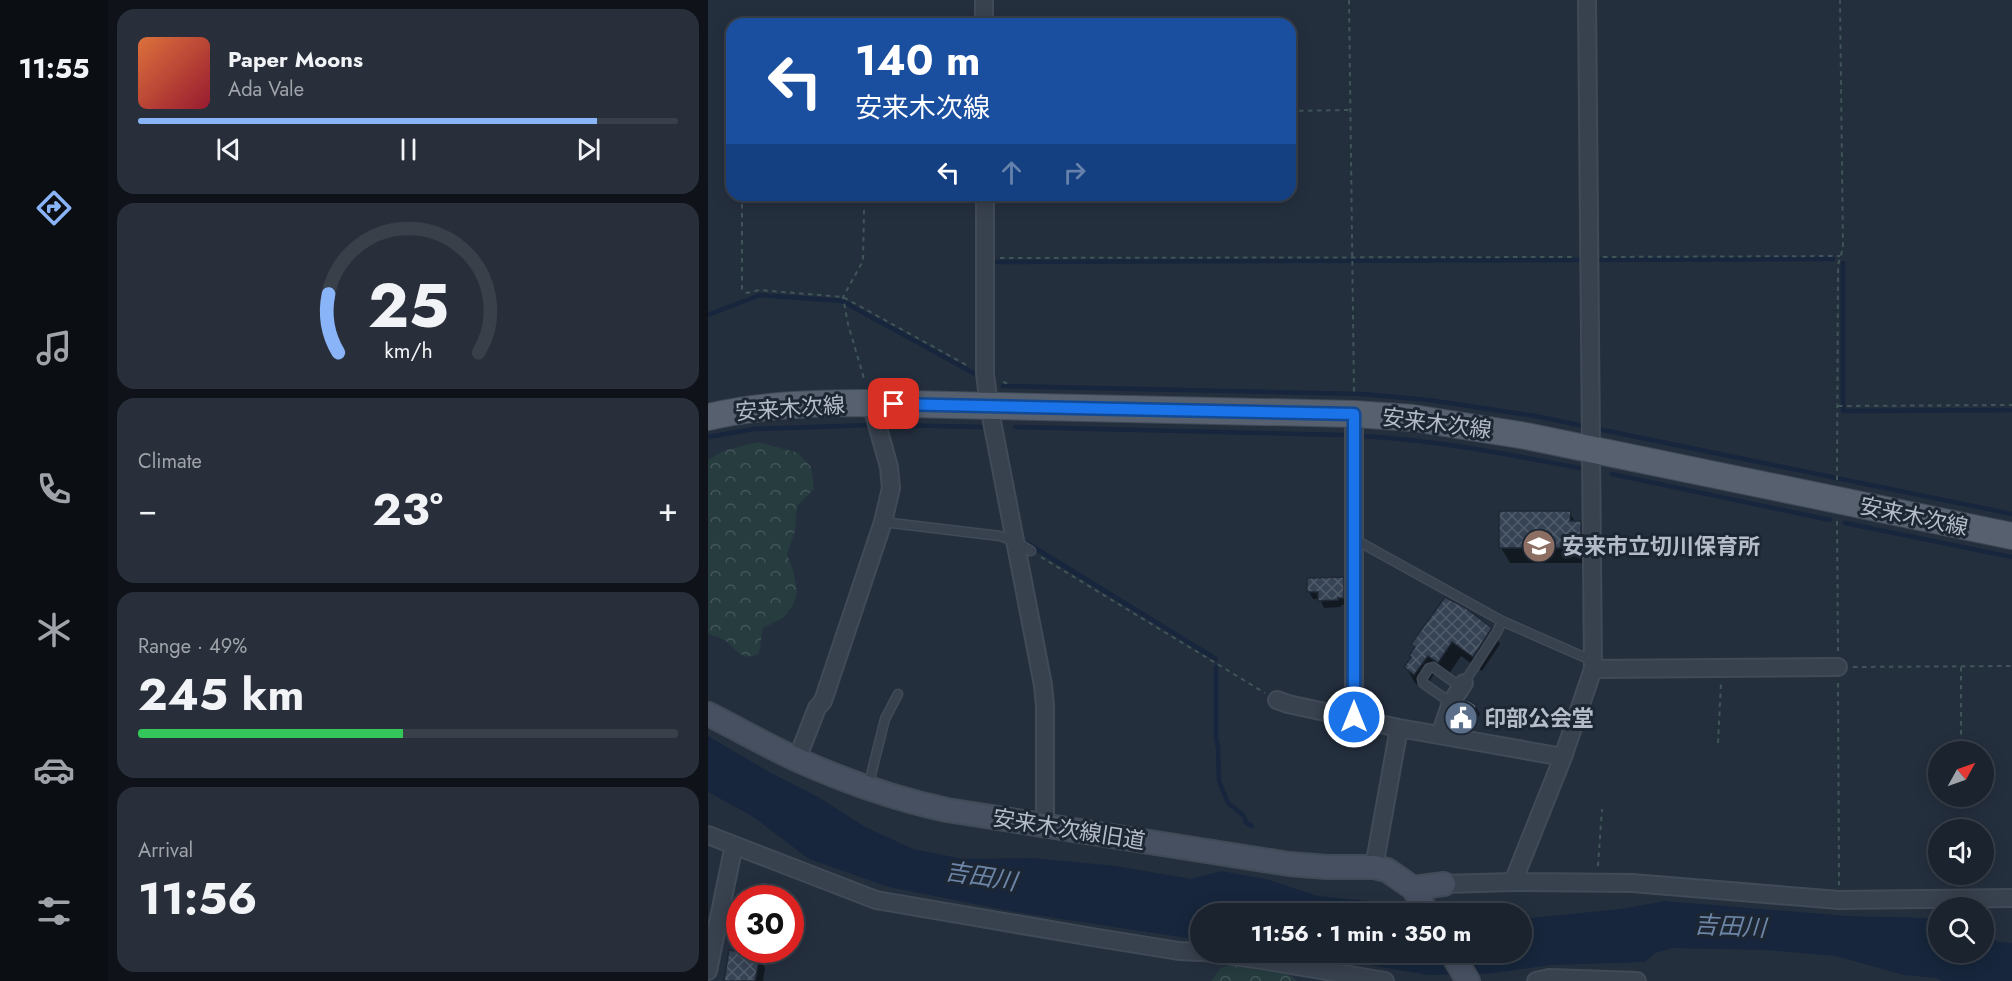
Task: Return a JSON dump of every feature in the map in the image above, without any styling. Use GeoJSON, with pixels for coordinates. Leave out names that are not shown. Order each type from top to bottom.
{"type":"FeatureCollection","features":[{"type":"Feature","properties":{"kind":"main road","name":"安来木次線"},"geometry":{"type":"LineString","coordinates":[[708,417],[740,410],[798,403],[871,403],[1354,414],[1443,422],[1592,450],[2012,536]]}},
{"type":"Feature","properties":{"kind":"street"},"geometry":{"type":"LineString","coordinates":[[984,0],[984,18]]}},
{"type":"Feature","properties":{"kind":"street"},"geometry":{"type":"LineString","coordinates":[[1514,882],[1563,757],[1593,665],[1587,0]]}},
{"type":"Feature","properties":{"kind":"street"},"geometry":{"type":"LineString","coordinates":[[985,201],[985,374],[989,406],[1043,685],[1045,825]]}},
{"type":"Feature","properties":{"kind":"street"},"geometry":{"type":"LineString","coordinates":[[797,759],[823,701],[883,522],[891,488],[891,475],[871,403]]}},
{"type":"Feature","properties":{"kind":"street"},"geometry":{"type":"LineString","coordinates":[[1354,414],[1354,717]]}},
{"type":"Feature","properties":{"kind":"street"},"geometry":{"type":"LineString","coordinates":[[1593,665],[1722,668],[1838,667]]}},
{"type":"Feature","properties":{"kind":"street"},"geometry":{"type":"LineString","coordinates":[[1440,735],[1451,703],[1463,686]]}},
{"type":"Feature","properties":{"kind":"street"},"geometry":{"type":"LineString","coordinates":[[1277,700],[1399,728],[1563,757]]}},
{"type":"Feature","properties":{"kind":"street","name":"安来木次線旧道"},"geometry":{"type":"LineString","coordinates":[[709,717],[797,759],[896,799],[947,810],[1289,864],[1374,867],[1393,874],[1415,891],[1422,903]]}},
{"type":"Feature","properties":{"kind":"street"},"geometry":{"type":"LineString","coordinates":[[1374,867],[1399,728]]}},
{"type":"Feature","properties":{"kind":"street"},"geometry":{"type":"LineString","coordinates":[[708,835],[876,900],[1190,952]]}},
{"type":"Feature","properties":{"kind":"street"},"geometry":{"type":"LineString","coordinates":[[708,971],[734,845]]}},
{"type":"Feature","properties":{"kind":"street"},"geometry":{"type":"LineString","coordinates":[[1415,891],[1444,884],[1597,881],[1839,900],[2012,898]]}},
{"type":"Feature","properties":{"kind":"street"},"geometry":{"type":"LineString","coordinates":[[1279,963],[1349,978],[1385,981]]}},
{"type":"Feature","properties":{"kind":"street"},"geometry":{"type":"LineString","coordinates":[[1457,963],[1468,981]]}},
{"type":"Feature","properties":{"kind":"street"},"geometry":{"type":"LineString","coordinates":[[1536,981],[1549,978],[1637,981]]}},
{"type":"Feature","properties":{"kind":"lane"},"geometry":{"type":"LineString","coordinates":[[883,522],[1000,536],[1015,541],[1031,551]]}},
{"type":"Feature","properties":{"kind":"lane"},"geometry":{"type":"LineString","coordinates":[[1354,539],[1502,621],[1587,660],[1593,665]]}},
{"type":"Feature","properties":{"kind":"lane"},"geometry":{"type":"LineString","coordinates":[[1451,703],[1423,683],[1422,679],[1429,668],[1433,667],[1463,686],[1502,621]]}},
{"type":"Feature","properties":{"kind":"lane"},"geometry":{"type":"LineString","coordinates":[[868,789],[885,719],[898,693]]}},
{"type":"Feature","properties":{"kind":"path"},"geometry":{"type":"LineString","coordinates":[[1349,0],[1354,414]]}},
{"type":"Feature","properties":{"kind":"path"},"geometry":{"type":"LineString","coordinates":[[1837,460],[1842,406],[1838,266],[1842,248],[1840,0]]}},
{"type":"Feature","properties":{"kind":"path"},"geometry":{"type":"LineString","coordinates":[[1296,111],[1350,110]]}},
{"type":"Feature","properties":{"kind":"path"},"geometry":{"type":"LineString","coordinates":[[742,201],[742,289],[747,293],[759,290],[843,300],[973,368]]}},
{"type":"Feature","properties":{"kind":"path"},"geometry":{"type":"LineString","coordinates":[[864,210],[864,261],[843,300],[871,403]]}},
{"type":"Feature","properties":{"kind":"path"},"geometry":{"type":"LineString","coordinates":[[985,258],[1352,258]]}},
{"type":"Feature","properties":{"kind":"path"},"geometry":{"type":"LineString","coordinates":[[1842,406],[2012,405]]}},
{"type":"Feature","properties":{"kind":"path"},"geometry":{"type":"LineString","coordinates":[[1837,500],[1839,900]]}},
{"type":"Feature","properties":{"kind":"path"},"geometry":{"type":"LineString","coordinates":[[1031,551],[1277,700]]}},
{"type":"Feature","properties":{"kind":"path"},"geometry":{"type":"LineString","coordinates":[[1961,666],[1961,741]]}},
{"type":"Feature","properties":{"kind":"path"},"geometry":{"type":"LineString","coordinates":[[1838,667],[2012,666]]}},
{"type":"Feature","properties":{"kind":"path"},"geometry":{"type":"LineString","coordinates":[[1718,743],[1722,668]]}},
{"type":"Feature","properties":{"kind":"path"},"geometry":{"type":"LineString","coordinates":[[1597,881],[1602,809]]}},
{"type":"Feature","properties":{"kind":"green space"},"geometry":{"type":"Polygon","coordinates":[[[758,442],[798,453],[811,467],[814,489],[798,505],[795,531],[787,554],[797,592],[793,605],[783,618],[763,628],[758,655],[744,656],[725,641],[708,634],[708,460],[723,451],[758,442]]]}},
{"type":"Feature","properties":{"kind":"green space"},"geometry":{"type":"Polygon","coordinates":[[[1246,963],[1278,970],[1297,981],[1211,981],[1221,968],[1246,963]]]}},
{"type":"Feature","properties":{"kind":"water","name":"吉田川"},"geometry":{"type":"Polygon","coordinates":[[[708,736],[769,772],[820,798],[865,827],[913,849],[963,859],[1033,858],[1116,866],[1191,879],[1221,871],[1266,879],[1318,896],[1386,903],[1190,903],[1190,938],[1010,911],[889,887],[809,859],[752,816],[708,792],[708,736]]]}},
{"type":"Feature","properties":{"kind":"water","name":"吉田川"},"geometry":{"type":"Polygon","coordinates":[[[1665,901],[1846,916],[1926,918],[1928,919],[1928,963],[1994,963],[1994,940],[2012,943],[2012,981],[1942,981],[1936,978],[1904,975],[1836,956],[1766,950],[1673,948],[1655,953],[1645,962],[1551,965],[1487,974],[1429,975],[1356,963],[1532,963],[1532,918],[1621,909],[1665,901]]]}},
{"type":"Feature","properties":{"kind":"building"},"geometry":{"type":"Polygon","coordinates":[[[1499,511],[1571,511],[1570,521],[1581,521],[1581,548],[1499,548],[1499,511]]]}},
{"type":"Feature","properties":{"kind":"building"},"geometry":{"type":"Polygon","coordinates":[[[1344,577],[1344,598],[1318,601],[1318,592],[1307,592],[1307,578],[1344,577]]]}},
{"type":"Feature","properties":{"kind":"building"},"geometry":{"type":"Polygon","coordinates":[[[1445,597],[1466,608],[1492,628],[1473,657],[1452,642],[1438,663],[1428,656],[1414,675],[1404,667],[1415,647],[1411,644],[1445,597]]]}},
{"type":"Feature","properties":{"kind":"building","name":"印部公会堂"},"geometry":{"type":"Polygon","coordinates":[[[1466,699],[1477,705],[1465,729],[1454,727],[1460,708],[1466,699]]]}},
{"type":"Feature","properties":{"kind":"building"},"geometry":{"type":"Polygon","coordinates":[[[727,963],[759,963],[755,981],[724,981],[727,963]]]}},
{"type":"Feature","properties":{"kind":"waterway"},"geometry":{"type":"LineString","coordinates":[[1594,260],[1833,259]]}},
{"type":"Feature","properties":{"kind":"waterway"},"geometry":{"type":"LineString","coordinates":[[991,262],[1585,260]]}},
{"type":"Feature","properties":{"kind":"waterway"},"geometry":{"type":"LineString","coordinates":[[1843,263],[1843,411],[2012,410]]}},
{"type":"Feature","properties":{"kind":"waterway"},"geometry":{"type":"LineString","coordinates":[[708,315],[760,295],[842,301],[977,375]]}},
{"type":"Feature","properties":{"kind":"waterway"},"geometry":{"type":"LineString","coordinates":[[1003,386],[1362,394],[1429,400],[1535,416],[2012,514]]}},
{"type":"Feature","properties":{"kind":"waterway"},"geometry":{"type":"LineString","coordinates":[[708,437],[754,429],[872,425]]}},
{"type":"Feature","properties":{"kind":"waterway"},"geometry":{"type":"LineString","coordinates":[[888,425],[985,427]]}},
{"type":"Feature","properties":{"kind":"waterway"},"geometry":{"type":"LineString","coordinates":[[1015,427],[1342,435]]}},
{"type":"Feature","properties":{"kind":"waterway"},"geometry":{"type":"LineString","coordinates":[[1361,436],[1444,444],[1579,468]]}},
{"type":"Feature","properties":{"kind":"waterway"},"geometry":{"type":"LineString","coordinates":[[1612,474],[1830,520]]}},
{"type":"Feature","properties":{"kind":"waterway"},"geometry":{"type":"LineString","coordinates":[[1845,523],[2012,557]]}},
{"type":"Feature","properties":{"kind":"waterway"},"geometry":{"type":"LineString","coordinates":[[1022,540],[1216,659]]}},
{"type":"Feature","properties":{"kind":"waterway"},"geometry":{"type":"LineString","coordinates":[[1216,667],[1216,739],[1219,781],[1228,803],[1244,816],[1246,823],[1252,826]]}},
{"type":"Feature","properties":{"kind":"place","name":"安来市立切川保育所"},"geometry":{"type":"Point","coordinates":[1539,546]}},
{"type":"Feature","properties":{"kind":"place","name":"印部公会堂"},"geometry":{"type":"Point","coordinates":[1461,718]}},
{"type":"Feature","properties":{"kind":"route"},"geometry":{"type":"LineString","coordinates":[[894,404],[1354,414],[1354,717]]}}]}
